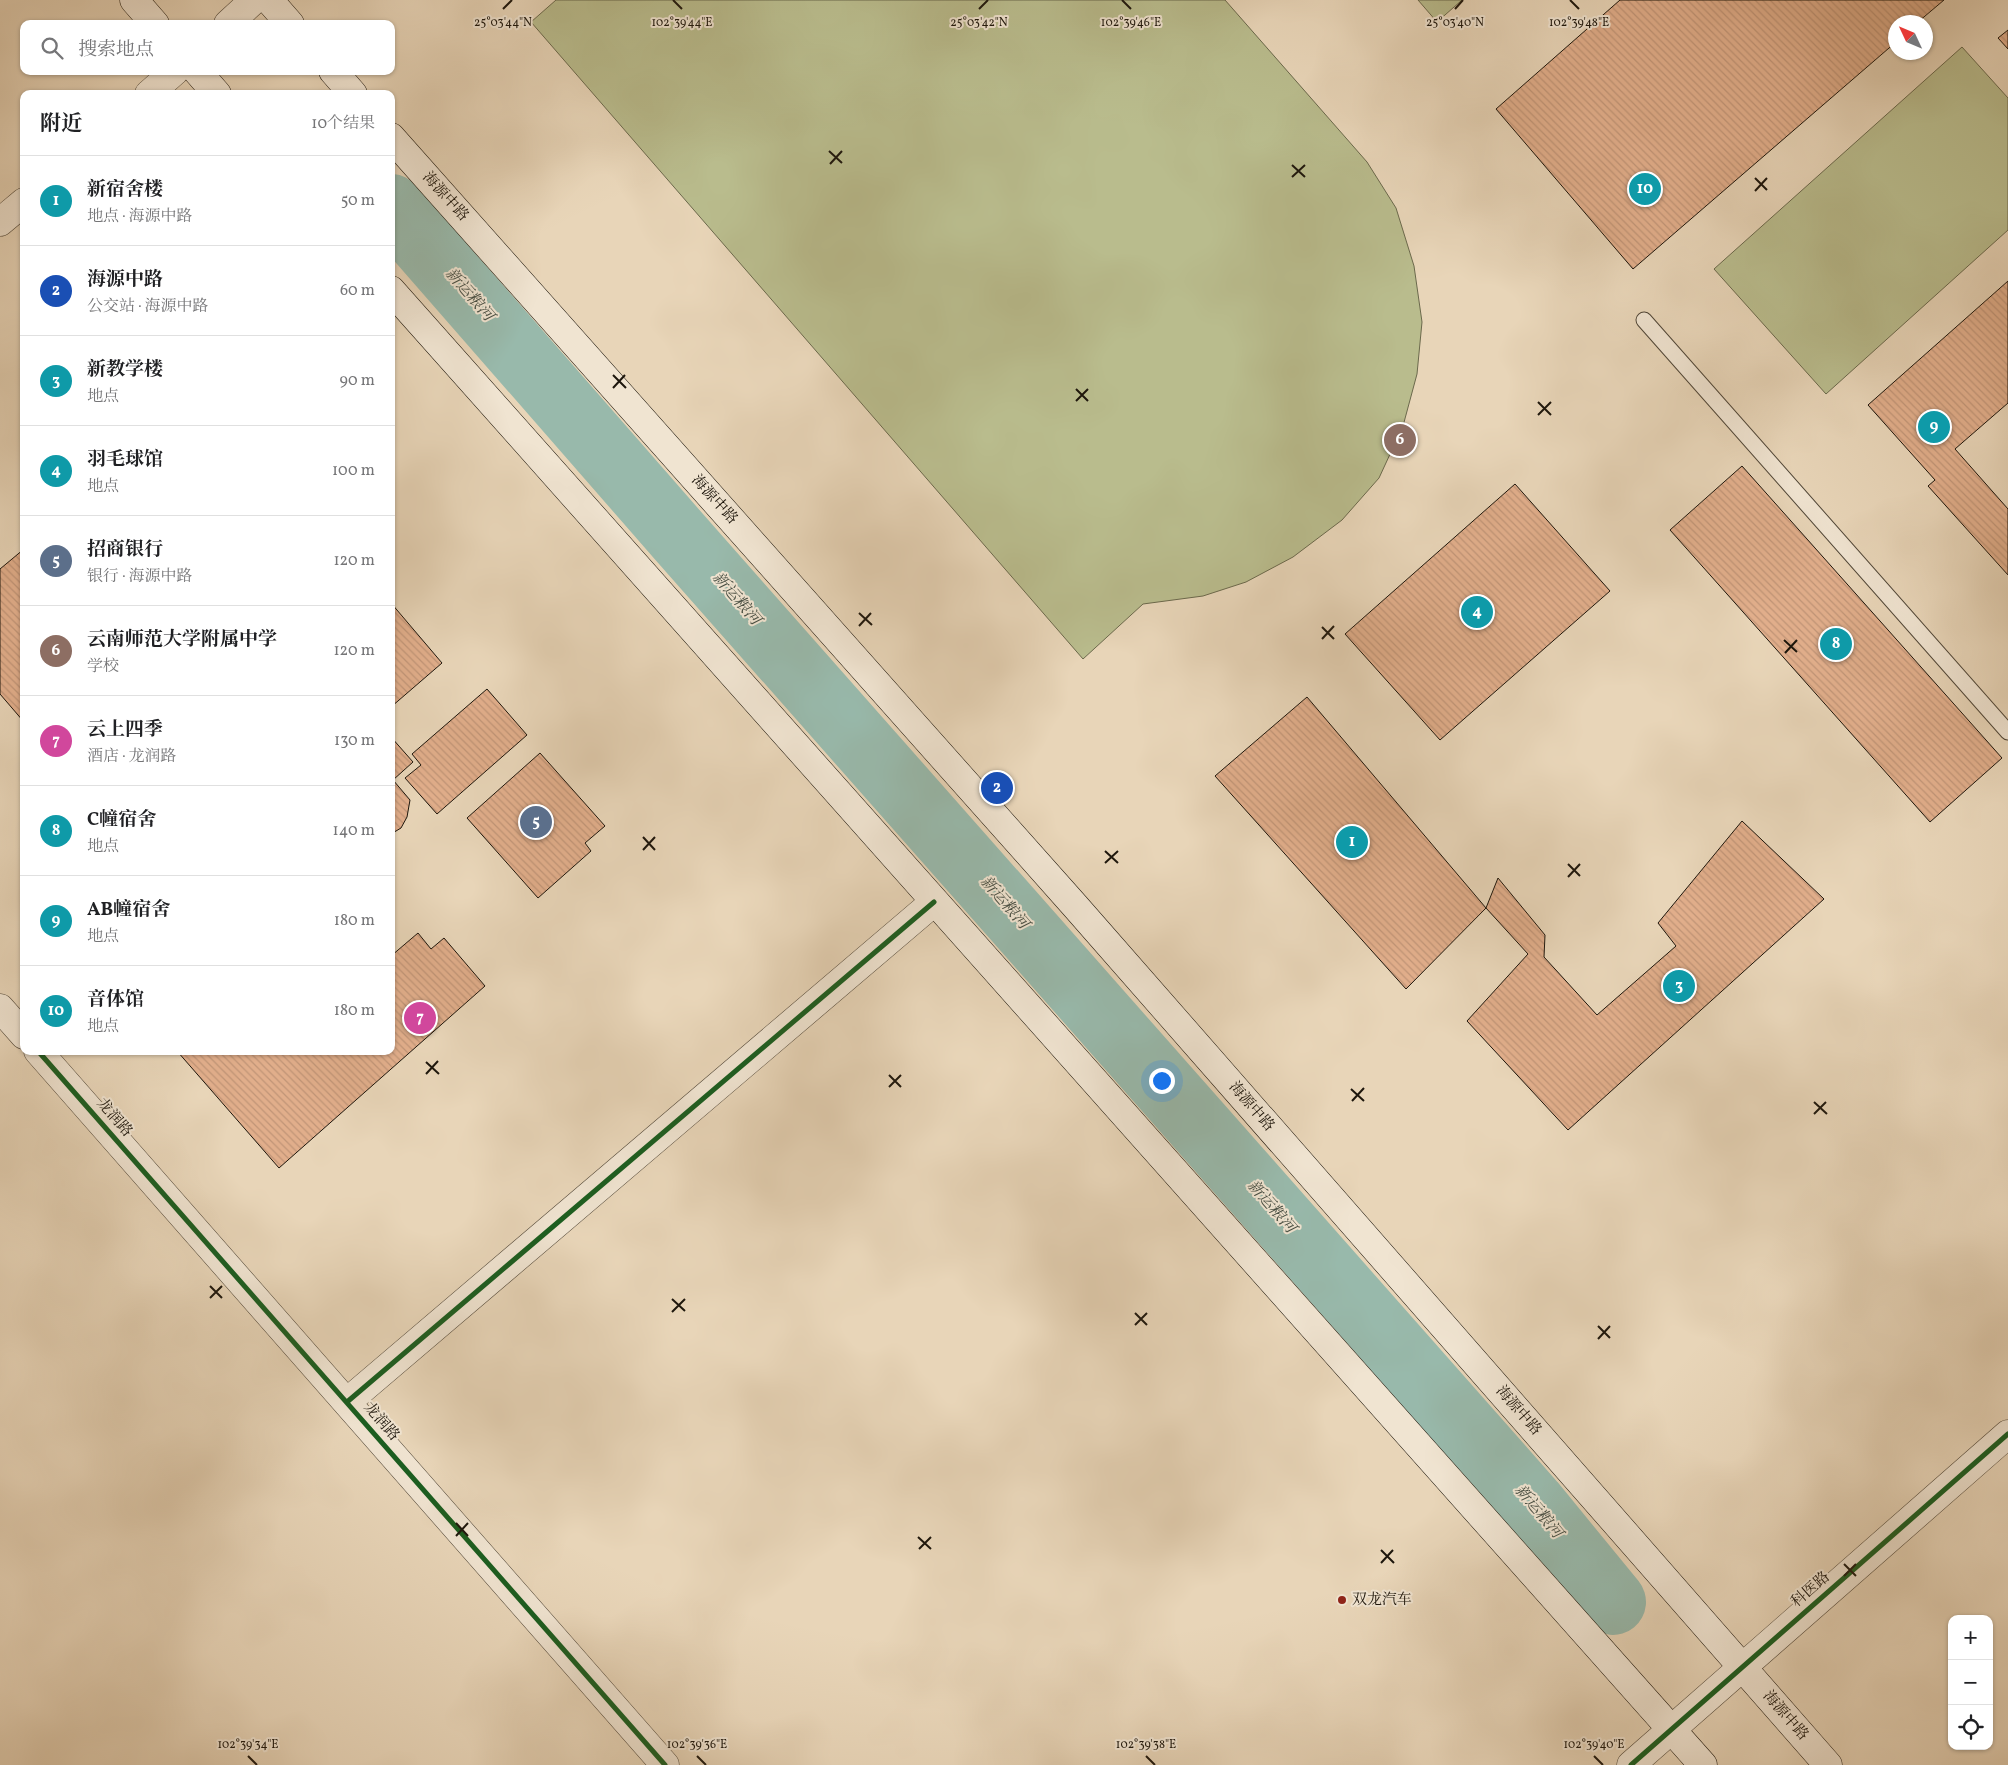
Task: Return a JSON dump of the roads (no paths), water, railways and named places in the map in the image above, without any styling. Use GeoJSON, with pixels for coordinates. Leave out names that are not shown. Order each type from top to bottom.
{"type":"FeatureCollection","features":[{"type":"Feature","properties":{"kind":"main road"},"geometry":{"type":"LineString","coordinates":[[134,0],[152,20]]}},
{"type":"Feature","properties":{"kind":"main road"},"geometry":{"type":"LineString","coordinates":[[232,20],[254,0]]}},
{"type":"Feature","properties":{"kind":"main road"},"geometry":{"type":"LineString","coordinates":[[269,0],[286,20]]}},
{"type":"Feature","properties":{"kind":"main road"},"geometry":{"type":"LineString","coordinates":[[154,90],[170,75]]}},
{"type":"Feature","properties":{"kind":"main road"},"geometry":{"type":"LineString","coordinates":[[199,75],[213,90]]}},
{"type":"Feature","properties":{"kind":"main road"},"geometry":{"type":"LineString","coordinates":[[336,75],[350,90]]}},
{"type":"Feature","properties":{"kind":"main road","name":"海源中路"},"geometry":{"type":"LineString","coordinates":[[395,141],[1076,907],[1828,1765]]}},
{"type":"Feature","properties":{"kind":"main road"},"geometry":{"type":"LineString","coordinates":[[0,222],[20,205]]}},
{"type":"Feature","properties":{"kind":"main road"},"geometry":{"type":"LineString","coordinates":[[395,295],[1703,1765]]}},
{"type":"Feature","properties":{"kind":"main road"},"geometry":{"type":"LineString","coordinates":[[347,1402],[934,902]]}},
{"type":"Feature","properties":{"kind":"main road"},"geometry":{"type":"LineString","coordinates":[[0,1008],[20,1030]]}},
{"type":"Feature","properties":{"kind":"main road","name":"龙润路"},"geometry":{"type":"LineString","coordinates":[[42,1055],[664,1765]]}},
{"type":"Feature","properties":{"kind":"main road","name":"科医路"},"geometry":{"type":"LineString","coordinates":[[1631,1765],[2008,1434]]}},
{"type":"Feature","properties":{"kind":"lane"},"geometry":{"type":"LineString","coordinates":[[1644,320],[2008,732]]}},
{"type":"Feature","properties":{"kind":"waterway","name":"新运粮河"},"geometry":{"type":"LineString","coordinates":[[395,212],[681,539],[1532,1503],[1613,1602]]}},
{"type":"Feature","properties":{"kind":"place","name":"音体馆"},"geometry":{"type":"Point","coordinates":[1645,189]}},
{"type":"Feature","properties":{"kind":"place","name":"AB幢宿舍"},"geometry":{"type":"Point","coordinates":[1934,427]}},
{"type":"Feature","properties":{"kind":"place","name":"云南师范大学附属中学"},"geometry":{"type":"Point","coordinates":[1400,440]}},
{"type":"Feature","properties":{"kind":"place","name":"羽毛球馆"},"geometry":{"type":"Point","coordinates":[1477,612]}},
{"type":"Feature","properties":{"kind":"place","name":"C幢宿舍"},"geometry":{"type":"Point","coordinates":[1836,644]}},
{"type":"Feature","properties":{"kind":"place","name":"海源中路"},"geometry":{"type":"Point","coordinates":[997,788]}},
{"type":"Feature","properties":{"kind":"place","name":"招商银行"},"geometry":{"type":"Point","coordinates":[536,822]}},
{"type":"Feature","properties":{"kind":"place","name":"新宿舍楼"},"geometry":{"type":"Point","coordinates":[1352,842]}},
{"type":"Feature","properties":{"kind":"place","name":"新教学楼"},"geometry":{"type":"Point","coordinates":[1679,986]}},
{"type":"Feature","properties":{"kind":"place","name":"云上四季"},"geometry":{"type":"Point","coordinates":[420,1018]}},
{"type":"Feature","properties":{"kind":"place","name":"双龙汽车"},"geometry":{"type":"Point","coordinates":[1342,1600]}}]}
